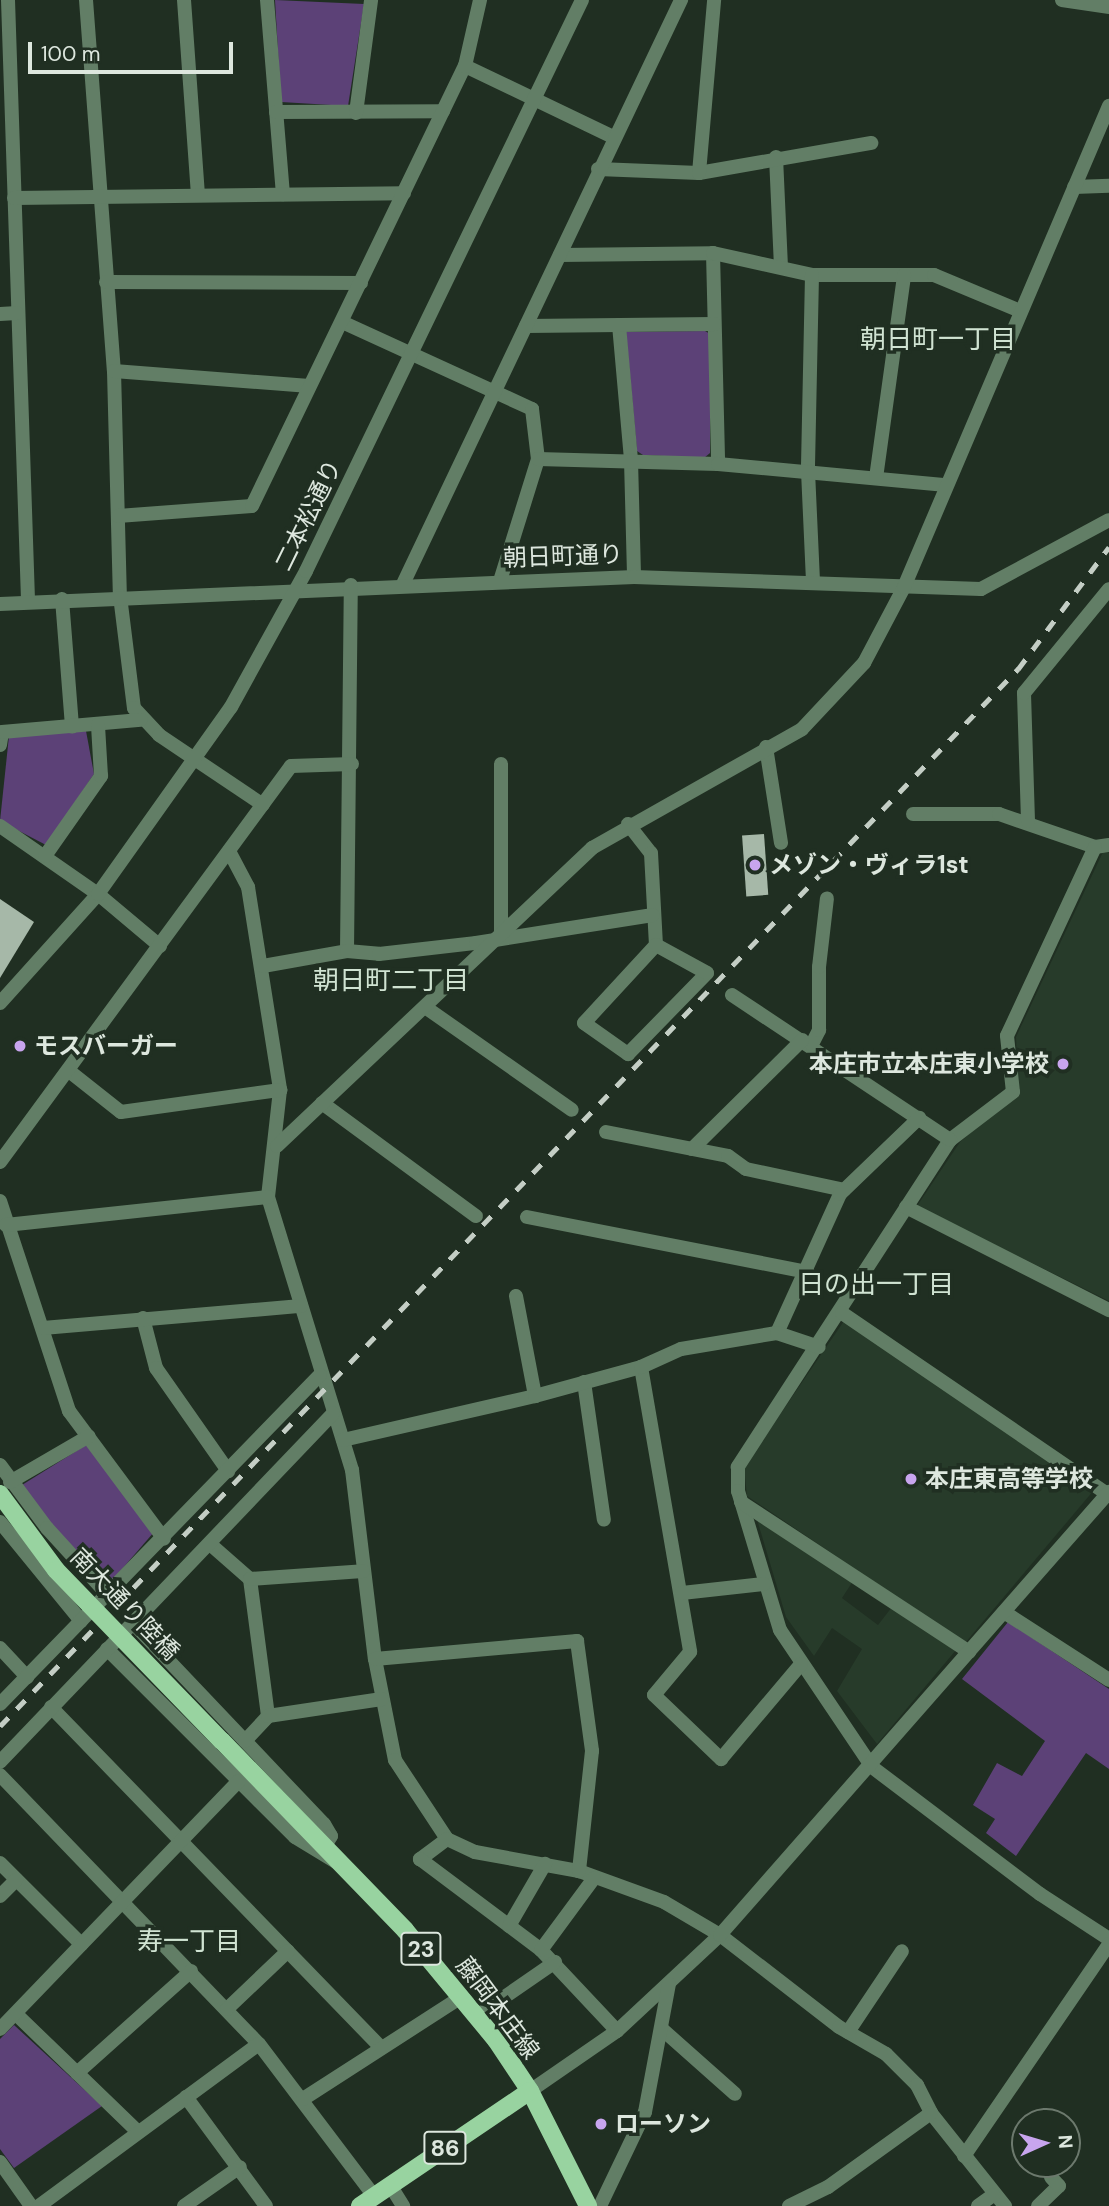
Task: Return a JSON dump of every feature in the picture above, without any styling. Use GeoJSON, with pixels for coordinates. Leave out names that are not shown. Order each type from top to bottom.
{"type":"FeatureCollection","features":[{"type":"Feature","properties":{"kind":"main road","name":"南大通り陸橋"},"geometry":{"type":"LineString","coordinates":[[5,1488],[57,1570],[222,1741]]}},
{"type":"Feature","properties":{"kind":"main road","name":"藤岡本庄線"},"geometry":{"type":"LineString","coordinates":[[222,1741],[341,1863],[477,2016],[530,2091],[588,2206]]}},
{"type":"Feature","properties":{"kind":"main road","name":"86"},"geometry":{"type":"LineString","coordinates":[[367,2201],[530,2091]]}},
{"type":"Feature","properties":{"kind":"street"},"geometry":{"type":"LineString","coordinates":[[8,0],[6,74],[14,198],[29,601]]}},
{"type":"Feature","properties":{"kind":"street"},"geometry":{"type":"LineString","coordinates":[[86,0],[114,371],[120,596],[130,687],[140,720],[195,761],[263,805]]}},
{"type":"Feature","properties":{"kind":"street"},"geometry":{"type":"LineString","coordinates":[[184,0],[198,194]]}},
{"type":"Feature","properties":{"kind":"street"},"geometry":{"type":"LineString","coordinates":[[267,0],[283,194]]}},
{"type":"Feature","properties":{"kind":"street"},"geometry":{"type":"LineString","coordinates":[[356,113],[371,0]]}},
{"type":"Feature","properties":{"kind":"street"},"geometry":{"type":"LineString","coordinates":[[118,516],[252,506],[465,66],[480,0]]}},
{"type":"Feature","properties":{"kind":"street","name":"二本松通り"},"geometry":{"type":"LineString","coordinates":[[0,1003],[98,894],[195,761],[298,587],[582,0]]}},
{"type":"Feature","properties":{"kind":"street"},"geometry":{"type":"LineString","coordinates":[[403,584],[496,391],[613,137],[681,0]]}},
{"type":"Feature","properties":{"kind":"street"},"geometry":{"type":"LineString","coordinates":[[699,173],[714,0]]}},
{"type":"Feature","properties":{"kind":"street"},"geometry":{"type":"LineString","coordinates":[[1062,0],[1109,7]]}},
{"type":"Feature","properties":{"kind":"street"},"geometry":{"type":"LineString","coordinates":[[465,66],[613,137]]}},
{"type":"Feature","properties":{"kind":"street"},"geometry":{"type":"LineString","coordinates":[[277,1146],[592,848],[628,824],[802,729],[830,703],[864,663],[904,587],[1074,187],[1103,134],[1109,106]]}},
{"type":"Feature","properties":{"kind":"street"},"geometry":{"type":"LineString","coordinates":[[276,112],[443,111]]}},
{"type":"Feature","properties":{"kind":"street"},"geometry":{"type":"LineString","coordinates":[[598,169],[699,173],[776,157],[870,143]]}},
{"type":"Feature","properties":{"kind":"street"},"geometry":{"type":"LineString","coordinates":[[776,157],[781,267]]}},
{"type":"Feature","properties":{"kind":"street"},"geometry":{"type":"LineString","coordinates":[[1074,187],[1109,186]]}},
{"type":"Feature","properties":{"kind":"street"},"geometry":{"type":"LineString","coordinates":[[14,198],[404,193]]}},
{"type":"Feature","properties":{"kind":"street"},"geometry":{"type":"LineString","coordinates":[[560,254],[713,253],[812,275],[934,275],[1020,311]]}},
{"type":"Feature","properties":{"kind":"street"},"geometry":{"type":"LineString","coordinates":[[713,253],[718,464]]}},
{"type":"Feature","properties":{"kind":"street"},"geometry":{"type":"LineString","coordinates":[[812,275],[808,471],[813,581]]}},
{"type":"Feature","properties":{"kind":"street"},"geometry":{"type":"LineString","coordinates":[[876,478],[904,275]]}},
{"type":"Feature","properties":{"kind":"street"},"geometry":{"type":"LineString","coordinates":[[106,282],[361,283]]}},
{"type":"Feature","properties":{"kind":"street"},"geometry":{"type":"LineString","coordinates":[[0,314],[17,313]]}},
{"type":"Feature","properties":{"kind":"street"},"geometry":{"type":"LineString","coordinates":[[342,322],[531,409],[538,459],[500,581]]}},
{"type":"Feature","properties":{"kind":"street"},"geometry":{"type":"LineString","coordinates":[[526,326],[714,324]]}},
{"type":"Feature","properties":{"kind":"street"},"geometry":{"type":"LineString","coordinates":[[619,325],[631,460],[634,577]]}},
{"type":"Feature","properties":{"kind":"street"},"geometry":{"type":"LineString","coordinates":[[114,371],[309,386]]}},
{"type":"Feature","properties":{"kind":"street"},"geometry":{"type":"LineString","coordinates":[[538,459],[718,464],[946,485]]}},
{"type":"Feature","properties":{"kind":"street","name":"朝日町通り"},"geometry":{"type":"LineString","coordinates":[[0,604],[298,587],[634,577],[813,581],[982,589],[1109,520]]}},
{"type":"Feature","properties":{"kind":"street"},"geometry":{"type":"LineString","coordinates":[[347,951],[352,764],[351,585]]}},
{"type":"Feature","properties":{"kind":"street"},"geometry":{"type":"LineString","coordinates":[[1028,821],[1024,693],[1109,589]]}},
{"type":"Feature","properties":{"kind":"street"},"geometry":{"type":"LineString","coordinates":[[62,599],[72,727]]}},
{"type":"Feature","properties":{"kind":"street"},"geometry":{"type":"LineString","coordinates":[[0,745],[2,732],[140,720]]}},
{"type":"Feature","properties":{"kind":"street"},"geometry":{"type":"LineString","coordinates":[[45,856],[102,776],[98,725]]}},
{"type":"Feature","properties":{"kind":"street"},"geometry":{"type":"LineString","coordinates":[[766,747],[781,843]]}},
{"type":"Feature","properties":{"kind":"street"},"geometry":{"type":"LineString","coordinates":[[0,1162],[291,766],[352,764]]}},
{"type":"Feature","properties":{"kind":"street"},"geometry":{"type":"LineString","coordinates":[[501,764],[501,936]]}},
{"type":"Feature","properties":{"kind":"street"},"geometry":{"type":"LineString","coordinates":[[913,814],[999,814],[1102,846],[1007,1036],[1013,1092],[950,1140],[842,1313],[738,1467],[741,1502],[780,1630],[872,1766],[1040,1894],[1109,1939]]}},
{"type":"Feature","properties":{"kind":"street"},"geometry":{"type":"LineString","coordinates":[[628,824],[651,853],[656,945],[584,1023],[628,1054],[707,973],[656,945]]}},
{"type":"Feature","properties":{"kind":"street"},"geometry":{"type":"LineString","coordinates":[[0,826],[98,894],[160,946]]}},
{"type":"Feature","properties":{"kind":"street"},"geometry":{"type":"LineString","coordinates":[[229,851],[248,887],[263,966],[280,1090],[277,1146],[268,1196],[320,1375],[352,1470],[375,1659],[395,1760],[447,1839],[475,1852],[579,1871],[664,1902],[720,1935],[848,2032],[886,2054],[917,2085],[931,2113],[1005,2206]]}},
{"type":"Feature","properties":{"kind":"street"},"geometry":{"type":"LineString","coordinates":[[692,1149],[819,1030],[819,967],[827,898]]}},
{"type":"Feature","properties":{"kind":"street"},"geometry":{"type":"LineString","coordinates":[[263,966],[347,951],[379,954],[653,915]]}},
{"type":"Feature","properties":{"kind":"street"},"geometry":{"type":"LineString","coordinates":[[732,995],[807,1042],[950,1140]]}},
{"type":"Feature","properties":{"kind":"street"},"geometry":{"type":"LineString","coordinates":[[425,1007],[572,1110]]}},
{"type":"Feature","properties":{"kind":"street"},"geometry":{"type":"LineString","coordinates":[[69,1070],[121,1112],[280,1090]]}},
{"type":"Feature","properties":{"kind":"street"},"geometry":{"type":"LineString","coordinates":[[322,1103],[476,1216]]}},
{"type":"Feature","properties":{"kind":"street"},"geometry":{"type":"LineString","coordinates":[[778,1333],[844,1190],[919,1118]]}},
{"type":"Feature","properties":{"kind":"street"},"geometry":{"type":"LineString","coordinates":[[606,1132],[728,1156],[746,1169],[844,1190]]}},
{"type":"Feature","properties":{"kind":"street"},"geometry":{"type":"LineString","coordinates":[[6,1225],[268,1196]]}},
{"type":"Feature","properties":{"kind":"street"},"geometry":{"type":"LineString","coordinates":[[0,1201],[69,1411],[164,1539]]}},
{"type":"Feature","properties":{"kind":"street"},"geometry":{"type":"LineString","coordinates":[[906,1207],[1109,1310]]}},
{"type":"Feature","properties":{"kind":"street"},"geometry":{"type":"LineString","coordinates":[[527,1217],[807,1272]]}},
{"type":"Feature","properties":{"kind":"street"},"geometry":{"type":"LineString","coordinates":[[516,1296],[535,1396]]}},
{"type":"Feature","properties":{"kind":"street"},"geometry":{"type":"LineString","coordinates":[[43,1328],[301,1306]]}},
{"type":"Feature","properties":{"kind":"street"},"geometry":{"type":"LineString","coordinates":[[530,2091],[617,2031],[720,1935],[872,1766],[1108,1494],[842,1313]]}},
{"type":"Feature","properties":{"kind":"street"},"geometry":{"type":"LineString","coordinates":[[143,1318],[156,1368],[228,1471]]}},
{"type":"Feature","properties":{"kind":"street"},"geometry":{"type":"LineString","coordinates":[[343,1440],[535,1396],[641,1367],[681,1349],[778,1333],[819,1347]]}},
{"type":"Feature","properties":{"kind":"street"},"geometry":{"type":"LineString","coordinates":[[641,1367],[682,1593],[690,1652],[654,1695],[721,1759],[801,1664]]}},
{"type":"Feature","properties":{"kind":"street"},"geometry":{"type":"LineString","coordinates":[[0,1704],[80,1620],[164,1539],[320,1375]]}},
{"type":"Feature","properties":{"kind":"street"},"geometry":{"type":"LineString","coordinates":[[584,1382],[604,1520]]}},
{"type":"Feature","properties":{"kind":"street"},"geometry":{"type":"LineString","coordinates":[[0,1762],[333,1414]]}},
{"type":"Feature","properties":{"kind":"street"},"geometry":{"type":"LineString","coordinates":[[5,1488],[89,1436]]}},
{"type":"Feature","properties":{"kind":"street"},"geometry":{"type":"LineString","coordinates":[[0,1465],[5,1488],[107,1594]]}},
{"type":"Feature","properties":{"kind":"street"},"geometry":{"type":"LineString","coordinates":[[741,1502],[970,1652]]}},
{"type":"Feature","properties":{"kind":"street"},"geometry":{"type":"LineString","coordinates":[[0,1521],[80,1620]]}},
{"type":"Feature","properties":{"kind":"street"},"geometry":{"type":"LineString","coordinates":[[210,1544],[250,1579],[268,1716]]}},
{"type":"Feature","properties":{"kind":"street"},"geometry":{"type":"LineString","coordinates":[[250,1579],[363,1572]]}},
{"type":"Feature","properties":{"kind":"street"},"geometry":{"type":"LineString","coordinates":[[682,1593],[764,1584]]}},
{"type":"Feature","properties":{"kind":"street"},"geometry":{"type":"LineString","coordinates":[[1004,1612],[1109,1680]]}},
{"type":"Feature","properties":{"kind":"street"},"geometry":{"type":"LineString","coordinates":[[133,1623],[329,1830],[325,1846]]}},
{"type":"Feature","properties":{"kind":"street"},"geometry":{"type":"LineString","coordinates":[[375,1659],[577,1641],[592,1751],[579,1871]]}},
{"type":"Feature","properties":{"kind":"street"},"geometry":{"type":"LineString","coordinates":[[0,1648],[27,1678]]}},
{"type":"Feature","properties":{"kind":"street"},"geometry":{"type":"LineString","coordinates":[[107,1648],[295,1837],[330,1862],[341,1863]]}},
{"type":"Feature","properties":{"kind":"street"},"geometry":{"type":"LineString","coordinates":[[245,1741],[268,1716],[382,1699]]}},
{"type":"Feature","properties":{"kind":"street"},"geometry":{"type":"LineString","coordinates":[[51,1707],[381,2047]]}},
{"type":"Feature","properties":{"kind":"street"},"geometry":{"type":"LineString","coordinates":[[0,1774],[259,2043],[303,2099],[367,2201]]}},
{"type":"Feature","properties":{"kind":"street"},"geometry":{"type":"LineString","coordinates":[[0,2029],[120,1900],[182,1841],[239,1781]]}},
{"type":"Feature","properties":{"kind":"street"},"geometry":{"type":"LineString","coordinates":[[447,1839],[420,1859],[555,1962],[617,2031]]}},
{"type":"Feature","properties":{"kind":"street"},"geometry":{"type":"LineString","coordinates":[[0,1863],[81,1944]]}},
{"type":"Feature","properties":{"kind":"street"},"geometry":{"type":"LineString","coordinates":[[509,1926],[545,1864]]}},
{"type":"Feature","properties":{"kind":"street"},"geometry":{"type":"LineString","coordinates":[[541,1950],[594,1878]]}},
{"type":"Feature","properties":{"kind":"street"},"geometry":{"type":"LineString","coordinates":[[0,1896],[16,1880]]}},
{"type":"Feature","properties":{"kind":"street"},"geometry":{"type":"LineString","coordinates":[[964,2156],[1109,1944]]}},
{"type":"Feature","properties":{"kind":"street"},"geometry":{"type":"LineString","coordinates":[[227,2009],[288,1951]]}},
{"type":"Feature","properties":{"kind":"street"},"geometry":{"type":"LineString","coordinates":[[848,2032],[902,1951]]}},
{"type":"Feature","properties":{"kind":"street"},"geometry":{"type":"LineString","coordinates":[[477,2016],[555,1962]]}},
{"type":"Feature","properties":{"kind":"street"},"geometry":{"type":"LineString","coordinates":[[77,2073],[191,1971]]}},
{"type":"Feature","properties":{"kind":"street"},"geometry":{"type":"LineString","coordinates":[[600,2206],[645,2112],[663,2030],[669,1984]]}},
{"type":"Feature","properties":{"kind":"street"},"geometry":{"type":"LineString","coordinates":[[303,2099],[461,1997]]}},
{"type":"Feature","properties":{"kind":"street"},"geometry":{"type":"LineString","coordinates":[[16,2014],[138,2132]]}},
{"type":"Feature","properties":{"kind":"street"},"geometry":{"type":"LineString","coordinates":[[663,2030],[735,2094]]}},
{"type":"Feature","properties":{"kind":"street"},"geometry":{"type":"LineString","coordinates":[[39,2206],[259,2043]]}},
{"type":"Feature","properties":{"kind":"street"},"geometry":{"type":"LineString","coordinates":[[186,2096],[266,2206]]}},
{"type":"Feature","properties":{"kind":"street"},"geometry":{"type":"LineString","coordinates":[[789,2206],[828,2188],[931,2113]]}},
{"type":"Feature","properties":{"kind":"street"},"geometry":{"type":"LineString","coordinates":[[0,2162],[31,2206]]}},
{"type":"Feature","properties":{"kind":"street"},"geometry":{"type":"LineString","coordinates":[[184,2206],[240,2168]]}},
{"type":"Feature","properties":{"kind":"street"},"geometry":{"type":"LineString","coordinates":[[1038,2206],[1059,2186],[1052,2178]]}},
{"type":"Feature","properties":{"kind":"street"},"geometry":{"type":"LineString","coordinates":[[390,2185],[404,2206]]}},
{"type":"Feature","properties":{"kind":"street"},"geometry":{"type":"LineString","coordinates":[[978,2206],[993,2194]]}},
{"type":"Feature","properties":{"kind":"shaded area"},"geometry":{"type":"Polygon","coordinates":[[[275,0],[364,4],[348,106],[281,102],[275,0]]]}},
{"type":"Feature","properties":{"kind":"shaded area"},"geometry":{"type":"Polygon","coordinates":[[[705,331],[710,334],[710,453],[704,458],[643,455],[637,451],[626,332],[705,331]]]}},
{"type":"Feature","properties":{"kind":"shaded area"},"geometry":{"type":"Polygon","coordinates":[[[86,731],[94,774],[46,845],[0,821],[9,736],[86,731]]]}},
{"type":"Feature","properties":{"kind":"shaded area","name":"本庄市立本庄東小学校"},"geometry":{"type":"Polygon","coordinates":[[[1103,852],[1109,853],[1109,1301],[917,1206],[960,1142],[1018,1091],[1016,1037],[1103,852]]]}},
{"type":"Feature","properties":{"kind":"shaded area","name":"本庄東高等学校"},"geometry":{"type":"Polygon","coordinates":[[[844,1321],[1094,1490],[965,1643],[747,1496],[744,1467],[844,1321]]]}},
{"type":"Feature","properties":{"kind":"shaded area"},"geometry":{"type":"Polygon","coordinates":[[[86,1445],[154,1532],[110,1583],[102,1583],[72,1552],[22,1485],[86,1445]]]}},
{"type":"Feature","properties":{"kind":"shaded area"},"geometry":{"type":"Polygon","coordinates":[[[756,1516],[853,1581],[842,1598],[878,1625],[892,1607],[956,1650],[877,1744],[837,1691],[862,1649],[832,1628],[814,1656],[786,1617],[756,1516]]]}},
{"type":"Feature","properties":{"kind":"shaded area"},"geometry":{"type":"Polygon","coordinates":[[[1008,1622],[1109,1689],[1109,1769],[1086,1753],[1016,1856],[986,1833],[995,1819],[973,1805],[997,1763],[1022,1776],[1045,1741],[962,1679],[1008,1622]]]}},
{"type":"Feature","properties":{"kind":"shaded area"},"geometry":{"type":"Polygon","coordinates":[[[14,2025],[102,2106],[14,2168],[0,2149],[0,2039],[14,2025]]]}},
{"type":"Feature","properties":{"kind":"building","name":"メゾン・ヴィラ1st"},"geometry":{"type":"Polygon","coordinates":[[[764,834],[768,895],[746,896],[742,836],[764,834]]]}},
{"type":"Feature","properties":{"kind":"building"},"geometry":{"type":"Polygon","coordinates":[[[0,899],[34,922],[0,978],[0,899]]]}},
{"type":"Feature","properties":{"kind":"railway"},"geometry":{"type":"LineString","coordinates":[[0,1726],[1018,669],[1109,547]]}},
{"type":"Feature","properties":{"kind":"place","name":"メゾン・ヴィラ1st"},"geometry":{"type":"Point","coordinates":[755,865]}},
{"type":"Feature","properties":{"kind":"place","name":"モスバーガー"},"geometry":{"type":"Point","coordinates":[20,1046]}},
{"type":"Feature","properties":{"kind":"place","name":"本庄市立本庄東小学校"},"geometry":{"type":"Point","coordinates":[1063,1064]}},
{"type":"Feature","properties":{"kind":"place","name":"本庄東高等学校"},"geometry":{"type":"Point","coordinates":[911,1479]}},
{"type":"Feature","properties":{"kind":"place","name":"ローソン"},"geometry":{"type":"Point","coordinates":[601,2124]}},
{"type":"Feature","properties":{"kind":"district","name":"朝日町一丁目"},"geometry":{"type":"Point","coordinates":[938,340]}},
{"type":"Feature","properties":{"kind":"district","name":"朝日町二丁目"},"geometry":{"type":"Point","coordinates":[391,981]}},
{"type":"Feature","properties":{"kind":"district","name":"日の出一丁目"},"geometry":{"type":"Point","coordinates":[876,1285]}},
{"type":"Feature","properties":{"kind":"district","name":"寿一丁目"},"geometry":{"type":"Point","coordinates":[189,1942]}}]}
